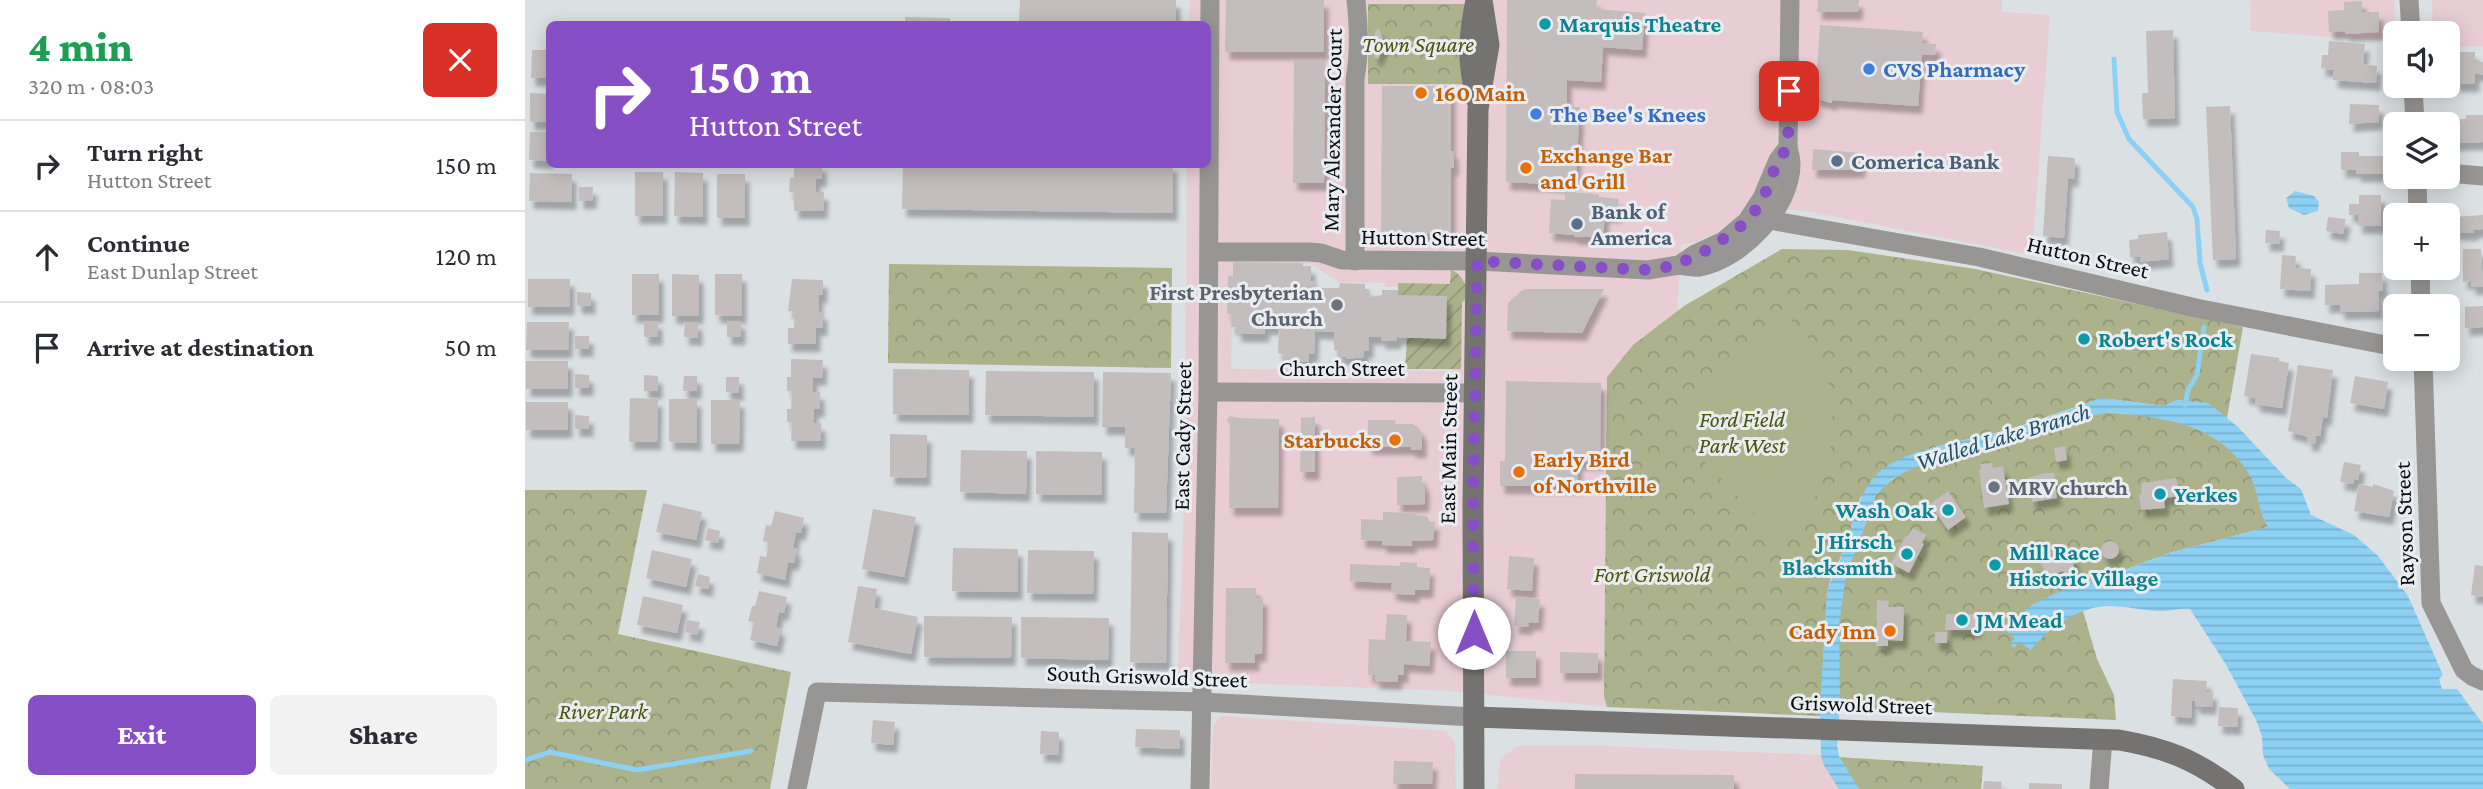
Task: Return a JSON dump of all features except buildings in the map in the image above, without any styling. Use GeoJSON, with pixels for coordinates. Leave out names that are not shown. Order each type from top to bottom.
{"type":"FeatureCollection","features":[{"type":"Feature","properties":{"kind":"street","name":"East Cady Street"},"geometry":{"type":"LineString","coordinates":[[1210,0],[1210,21]]}},
{"type":"Feature","properties":{"kind":"street","name":"Mary Alexander Court"},"geometry":{"type":"LineString","coordinates":[[1355,261],[1355,79],[1359,58],[1356,0]]}},
{"type":"Feature","properties":{"kind":"street","name":"East Main Street"},"geometry":{"type":"LineString","coordinates":[[1476,0],[1468,47],[1470,72],[1479,109]]}},
{"type":"Feature","properties":{"kind":"street","name":"East Main Street"},"geometry":{"type":"LineString","coordinates":[[1474,789],[1479,109],[1489,45],[1482,0]]}},
{"type":"Feature","properties":{"kind":"street"},"geometry":{"type":"LineString","coordinates":[[1761,216],[1780,202],[1791,164],[1788,147],[1790,0]]}},
{"type":"Feature","properties":{"kind":"street"},"geometry":{"type":"LineString","coordinates":[[2409,0],[2410,21]]}},
{"type":"Feature","properties":{"kind":"street","name":"East Cady Street"},"geometry":{"type":"LineString","coordinates":[[1200,789],[1210,168]]}},
{"type":"Feature","properties":{"kind":"street"},"geometry":{"type":"LineString","coordinates":[[2460,174],[2483,176]]}},
{"type":"Feature","properties":{"kind":"street","name":"Hutton Street"},"geometry":{"type":"LineString","coordinates":[[1210,251],[1309,252],[1355,261],[1477,261],[1648,270],[1679,265],[1697,267],[1716,262],[1742,246],[1761,216],[1979,257],[2196,308],[2383,344]]}},
{"type":"Feature","properties":{"kind":"street","name":"Rayson Street"},"geometry":{"type":"LineString","coordinates":[[2423,371],[2431,603],[2460,664],[2477,679]]}},
{"type":"Feature","properties":{"kind":"street","name":"Church Street"},"geometry":{"type":"LineString","coordinates":[[1208,392],[1475,393]]}},
{"type":"Feature","properties":{"kind":"street","name":"South Griswold Street"},"geometry":{"type":"LineString","coordinates":[[797,789],[817,692],[1202,702],[1474,717]]}},
{"type":"Feature","properties":{"kind":"street","name":"Griswold Street"},"geometry":{"type":"LineString","coordinates":[[1474,717],[2103,739],[2147,745],[2174,753],[2196,762],[2234,789]]}},
{"type":"Feature","properties":{"kind":"street"},"geometry":{"type":"LineString","coordinates":[[2099,789],[2103,739]]}},
{"type":"Feature","properties":{"kind":"shaded area"},"geometry":{"type":"Polygon","coordinates":[[[1189,0],[2002,0],[2002,12],[2050,15],[2032,255],[1810,212],[1747,206],[1716,233],[1681,245],[1677,312],[1633,345],[1607,377],[1604,696],[1607,707],[1450,691],[1216,682],[1178,673],[1185,472],[1187,168],[1211,168],[1211,21],[1189,21],[1189,0]],[[1233,262],[1233,276],[1228,277],[1227,313],[1232,314],[1231,369],[1454,371],[1454,286],[1385,287],[1385,283],[1339,282],[1311,264],[1233,262]]]}},
{"type":"Feature","properties":{"kind":"shaded area"},"geometry":{"type":"Polygon","coordinates":[[[2251,0],[2394,0],[2395,21],[2383,21],[2383,41],[2250,31],[2251,0]]]}},
{"type":"Feature","properties":{"kind":"shaded area"},"geometry":{"type":"Polygon","coordinates":[[[2432,0],[2483,0],[2483,46],[2460,47],[2460,21],[2433,21],[2432,0]]]}},
{"type":"Feature","properties":{"kind":"shaded area"},"geometry":{"type":"Polygon","coordinates":[[[1221,716],[1446,731],[1455,742],[1456,789],[1211,789],[1213,726],[1221,716]]]}},
{"type":"Feature","properties":{"kind":"shaded area"},"geometry":{"type":"Polygon","coordinates":[[[1517,746],[1605,746],[1821,755],[1839,789],[1498,789],[1500,759],[1517,746]]]}},
{"type":"Feature","properties":{"kind":"green space","name":"Town Square"},"geometry":{"type":"Polygon","coordinates":[[[1368,4],[1469,4],[1469,84],[1368,84],[1368,4]]]}},
{"type":"Feature","properties":{"kind":"green space","name":"Ford Field Park West"},"geometry":{"type":"Polygon","coordinates":[[[1782,249],[1848,250],[1975,269],[2243,327],[2227,418],[2208,404],[2177,400],[2164,406],[2102,398],[2008,430],[1934,447],[1895,462],[1860,498],[1845,548],[1831,577],[1827,594],[1820,716],[1607,707],[1604,696],[1607,377],[1633,345],[1684,306],[1782,249]]]}},
{"type":"Feature","properties":{"kind":"green space"},"geometry":{"type":"Polygon","coordinates":[[[889,264],[1172,268],[1171,368],[888,363],[889,264]]]}},
{"type":"Feature","properties":{"kind":"green space"},"geometry":{"type":"Polygon","coordinates":[[[1451,270],[1460,276],[1469,292],[1467,299],[1462,302],[1461,369],[1405,369],[1407,338],[1446,338],[1398,295],[1398,283],[1450,284],[1451,270]]]}},
{"type":"Feature","properties":{"kind":"green space"},"geometry":{"type":"Polygon","coordinates":[[[1783,313],[1804,332],[1819,355],[1832,400],[1833,424],[1825,472],[1817,494],[1803,517],[1779,540],[1664,418],[1783,313]]]}},
{"type":"Feature","properties":{"kind":"green space","name":"Mill Race Historic Village"},"geometry":{"type":"Polygon","coordinates":[[[2102,413],[2163,419],[2183,424],[2220,442],[2248,471],[2268,527],[2169,553],[2103,578],[2075,584],[2097,659],[2114,695],[2116,720],[1840,708],[1837,642],[1839,609],[1846,577],[1876,495],[1907,470],[1933,460],[1972,450],[1999,447],[2102,413]]]}},
{"type":"Feature","properties":{"kind":"green space","name":"River Park"},"geometry":{"type":"Polygon","coordinates":[[[525,490],[647,490],[618,634],[791,672],[770,789],[525,789],[525,490]]]}},
{"type":"Feature","properties":{"kind":"green space"},"geometry":{"type":"Polygon","coordinates":[[[1821,756],[1983,766],[1981,789],[1839,789],[1821,756]]]}},
{"type":"Feature","properties":{"kind":"water"},"geometry":{"type":"Polygon","coordinates":[[[2295,191],[2314,196],[2319,202],[2318,211],[2304,215],[2289,208],[2286,198],[2295,191]]]}},
{"type":"Feature","properties":{"kind":"water"},"geometry":{"type":"Polygon","coordinates":[[[2102,398],[2164,406],[2177,400],[2208,403],[2238,427],[2286,478],[2301,489],[2311,515],[2354,535],[2378,556],[2408,596],[2443,675],[2439,679],[2442,689],[2457,689],[2483,724],[2483,789],[2290,789],[2269,769],[2263,755],[2262,736],[2256,720],[2225,663],[2190,609],[2162,611],[2098,607],[2065,620],[2031,650],[2019,642],[2014,648],[2010,644],[2015,638],[2004,629],[2030,606],[2075,584],[2099,580],[2169,553],[2268,527],[2250,475],[2235,456],[2213,437],[2158,418],[2111,413],[2077,420],[2008,446],[1962,452],[1911,469],[1892,479],[1876,495],[1846,576],[1839,624],[1840,708],[1837,745],[1839,756],[1859,789],[1839,789],[1821,755],[1820,707],[1827,594],[1861,499],[1872,480],[1891,463],[1906,456],[1991,435],[2102,398]]]}},
{"type":"Feature","properties":{"kind":"waterway"},"geometry":{"type":"LineString","coordinates":[[2114,59],[2117,112],[2129,139],[2193,207],[2197,219],[2200,263],[2207,290]]}},
{"type":"Feature","properties":{"kind":"waterway"},"geometry":{"type":"LineString","coordinates":[[2185,405],[2188,390],[2197,375],[2204,327]]}},
{"type":"Feature","properties":{"kind":"waterway","name":"Walled Lake Branch"},"geometry":{"type":"LineString","coordinates":[[525,760],[550,752],[637,770],[751,751]]}},
{"type":"Feature","properties":{"kind":"place","name":"Marquis Theatre"},"geometry":{"type":"Point","coordinates":[1545,24]}},
{"type":"Feature","properties":{"kind":"place","name":"CVS Pharmacy"},"geometry":{"type":"Point","coordinates":[1869,69]}},
{"type":"Feature","properties":{"kind":"place","name":"160 Main"},"geometry":{"type":"Point","coordinates":[1421,93]}},
{"type":"Feature","properties":{"kind":"place","name":"The Bee's Knees"},"geometry":{"type":"Point","coordinates":[1536,114]}},
{"type":"Feature","properties":{"kind":"place","name":"Comerica Bank"},"geometry":{"type":"Point","coordinates":[1837,161]}},
{"type":"Feature","properties":{"kind":"place","name":"Exchange Bar and Grill"},"geometry":{"type":"Point","coordinates":[1526,168]}},
{"type":"Feature","properties":{"kind":"place","name":"Bank of America"},"geometry":{"type":"Point","coordinates":[1577,224]}},
{"type":"Feature","properties":{"kind":"place","name":"First Presbyterian Church"},"geometry":{"type":"Point","coordinates":[1337,305]}},
{"type":"Feature","properties":{"kind":"place","name":"Robert's Rock"},"geometry":{"type":"Point","coordinates":[2084,339]}},
{"type":"Feature","properties":{"kind":"place","name":"Starbucks"},"geometry":{"type":"Point","coordinates":[1395,440]}},
{"type":"Feature","properties":{"kind":"place","name":"Early Bird of Northville"},"geometry":{"type":"Point","coordinates":[1519,472]}},
{"type":"Feature","properties":{"kind":"place","name":"MRV church"},"geometry":{"type":"Point","coordinates":[1994,487]}},
{"type":"Feature","properties":{"kind":"place","name":"Yerkes"},"geometry":{"type":"Point","coordinates":[2160,494]}},
{"type":"Feature","properties":{"kind":"place","name":"Wash Oak"},"geometry":{"type":"Point","coordinates":[1948,510]}},
{"type":"Feature","properties":{"kind":"place","name":"J Hirsch Blacksmith"},"geometry":{"type":"Point","coordinates":[1907,554]}},
{"type":"Feature","properties":{"kind":"place","name":"Mill Race Historic Village"},"geometry":{"type":"Point","coordinates":[1995,565]}},
{"type":"Feature","properties":{"kind":"place","name":"JM Mead"},"geometry":{"type":"Point","coordinates":[1962,620]}},
{"type":"Feature","properties":{"kind":"place","name":"Cady Inn"},"geometry":{"type":"Point","coordinates":[1890,631]}},
{"type":"Feature","properties":{"kind":"route"},"geometry":{"type":"LineString","coordinates":[[1474,633],[1477,261],[1648,270],[1679,265],[1695,254],[1708,250],[1740,227],[1753,214],[1765,194],[1778,160],[1788,147],[1789,91]]}},
{"type":"Feature","properties":{"kind":"park label","name":"Fort Griswold"},"geometry":{"type":"Point","coordinates":[1652,574]}}]}
